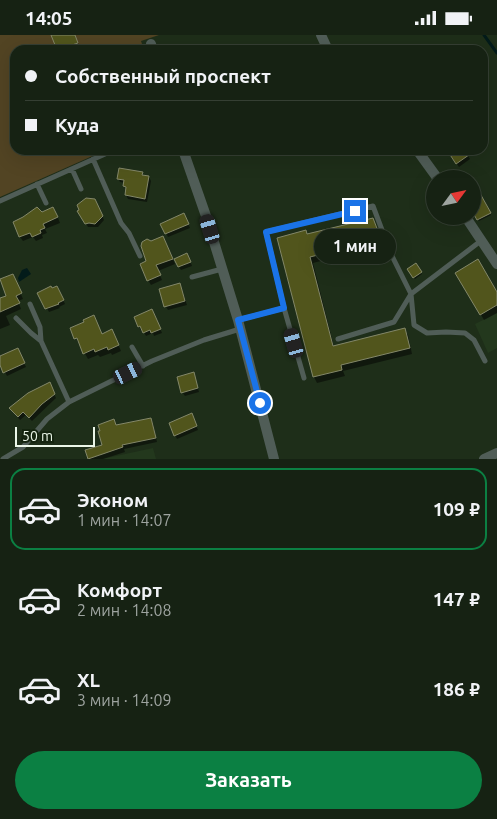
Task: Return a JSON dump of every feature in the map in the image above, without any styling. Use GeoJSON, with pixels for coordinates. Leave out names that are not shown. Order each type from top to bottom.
{"type":"FeatureCollection","features":[{"type":"Feature","properties":{"kind":"street"},"geometry":{"type":"LineString","coordinates":[[185,155],[239,325],[274,459]]}},
{"type":"Feature","properties":{"kind":"street"},"geometry":{"type":"LineString","coordinates":[[421,155],[431,170]]}},
{"type":"Feature","properties":{"kind":"street"},"geometry":{"type":"LineString","coordinates":[[471,225],[497,264]]}},
{"type":"Feature","properties":{"kind":"street"},"geometry":{"type":"LineString","coordinates":[[484,459],[497,453]]}},
{"type":"Feature","properties":{"kind":"lane"},"geometry":{"type":"LineString","coordinates":[[0,201],[102,155]]}},
{"type":"Feature","properties":{"kind":"lane"},"geometry":{"type":"LineString","coordinates":[[93,159],[120,223],[129,233],[140,256]]}},
{"type":"Feature","properties":{"kind":"lane"},"geometry":{"type":"LineString","coordinates":[[72,169],[81,189]]}},
{"type":"Feature","properties":{"kind":"lane"},"geometry":{"type":"LineString","coordinates":[[38,184],[46,203]]}},
{"type":"Feature","properties":{"kind":"lane"},"geometry":{"type":"LineString","coordinates":[[304,378],[284,308],[266,232],[373,206],[391,254],[411,294],[414,325],[427,333],[446,331],[465,333],[474,339],[485,361]]}},
{"type":"Feature","properties":{"kind":"lane"},"geometry":{"type":"LineString","coordinates":[[338,339],[394,322],[411,294],[482,240]]}},
{"type":"Feature","properties":{"kind":"lane"},"geometry":{"type":"LineString","coordinates":[[192,277],[222,269]]}},
{"type":"Feature","properties":{"kind":"lane"},"geometry":{"type":"LineString","coordinates":[[30,305],[40,327],[41,341],[70,402]]}},
{"type":"Feature","properties":{"kind":"lane"},"geometry":{"type":"LineString","coordinates":[[3,459],[23,447],[47,419],[70,402],[190,345],[284,308]]}},
{"type":"Feature","properties":{"kind":"lane"},"geometry":{"type":"LineString","coordinates":[[16,318],[41,341]]}},
{"type":"Feature","properties":{"kind":"lane"},"geometry":{"type":"LineString","coordinates":[[132,347],[143,366]]}},
{"type":"Feature","properties":{"kind":"shaded area"},"geometry":{"type":"Polygon","coordinates":[[[0,35],[159,35],[141,41],[142,45],[10,45],[10,155],[95,155],[0,197],[0,35]]]}},
{"type":"Feature","properties":{"kind":"shaded area"},"geometry":{"type":"Polygon","coordinates":[[[497,313],[497,348],[488,353],[475,324],[497,313]]]}},
{"type":"Feature","properties":{"kind":"shaded area"},"geometry":{"type":"Polygon","coordinates":[[[153,448],[156,459],[102,459],[153,448]]]}},
{"type":"Feature","properties":{"kind":"water"},"geometry":{"type":"Polygon","coordinates":[[[27,268],[31,274],[19,282],[18,278],[22,270],[27,268]]]}},
{"type":"Feature","properties":{"kind":"building"},"geometry":{"type":"Polygon","coordinates":[[[51,35],[75,35],[78,43],[72,45],[55,45],[51,35]]]}},
{"type":"Feature","properties":{"kind":"building"},"geometry":{"type":"Polygon","coordinates":[[[450,155],[469,155],[456,164],[450,155]]]}},
{"type":"Feature","properties":{"kind":"building"},"geometry":{"type":"Polygon","coordinates":[[[119,168],[143,172],[142,175],[149,176],[145,199],[125,195],[126,187],[123,186],[124,180],[117,179],[119,168]]]}},
{"type":"Feature","properties":{"kind":"building"},"geometry":{"type":"Polygon","coordinates":[[[481,195],[491,213],[481,218],[481,195]]]}},
{"type":"Feature","properties":{"kind":"building"},"geometry":{"type":"Polygon","coordinates":[[[86,198],[95,199],[103,216],[95,224],[85,224],[77,211],[79,210],[77,205],[86,198]]]}},
{"type":"Feature","properties":{"kind":"building"},"geometry":{"type":"Polygon","coordinates":[[[37,207],[42,212],[53,207],[58,217],[43,224],[45,228],[40,230],[41,233],[32,237],[30,233],[19,237],[13,222],[37,207]]]}},
{"type":"Feature","properties":{"kind":"building"},"geometry":{"type":"Polygon","coordinates":[[[184,213],[189,224],[165,234],[160,224],[184,213]]]}},
{"type":"Feature","properties":{"kind":"building"},"geometry":{"type":"Polygon","coordinates":[[[373,218],[381,239],[310,257],[333,346],[405,328],[410,348],[341,365],[342,370],[313,377],[277,238],[306,230],[307,234],[373,218]]]}},
{"type":"Feature","properties":{"kind":"building"},"geometry":{"type":"Polygon","coordinates":[[[163,236],[173,259],[156,265],[161,275],[147,281],[140,264],[146,261],[141,246],[142,242],[147,239],[151,241],[163,236]]]}},
{"type":"Feature","properties":{"kind":"building"},"geometry":{"type":"Polygon","coordinates":[[[187,253],[191,262],[178,267],[174,259],[187,253]]]}},
{"type":"Feature","properties":{"kind":"building"},"geometry":{"type":"Polygon","coordinates":[[[478,259],[497,292],[497,305],[480,315],[455,273],[478,259]]]}},
{"type":"Feature","properties":{"kind":"building"},"geometry":{"type":"Polygon","coordinates":[[[416,263],[422,272],[413,278],[407,269],[416,263]]]}},
{"type":"Feature","properties":{"kind":"building"},"geometry":{"type":"Polygon","coordinates":[[[13,274],[22,293],[16,296],[20,303],[0,312],[0,298],[6,296],[0,279],[13,274]]]}},
{"type":"Feature","properties":{"kind":"building"},"geometry":{"type":"Polygon","coordinates":[[[180,283],[185,301],[164,307],[159,289],[180,283]]]}},
{"type":"Feature","properties":{"kind":"building"},"geometry":{"type":"Polygon","coordinates":[[[51,286],[52,288],[57,286],[64,300],[45,309],[37,293],[51,286]]]}},
{"type":"Feature","properties":{"kind":"building"},"geometry":{"type":"Polygon","coordinates":[[[152,309],[161,329],[151,333],[150,330],[143,333],[134,317],[152,309]]]}},
{"type":"Feature","properties":{"kind":"building"},"geometry":{"type":"Polygon","coordinates":[[[94,315],[102,334],[112,329],[119,345],[108,350],[107,347],[95,352],[94,349],[83,354],[77,338],[74,339],[70,328],[94,315]]]}},
{"type":"Feature","properties":{"kind":"building"},"geometry":{"type":"Polygon","coordinates":[[[18,348],[25,363],[3,373],[0,365],[0,356],[18,348]]]}},
{"type":"Feature","properties":{"kind":"building"},"geometry":{"type":"Polygon","coordinates":[[[194,372],[198,388],[181,393],[177,377],[194,372]]]}},
{"type":"Feature","properties":{"kind":"building"},"geometry":{"type":"Polygon","coordinates":[[[50,382],[55,394],[29,418],[23,412],[18,417],[9,408],[28,393],[50,382]]]}},
{"type":"Feature","properties":{"kind":"building"},"geometry":{"type":"Polygon","coordinates":[[[192,413],[197,426],[174,436],[169,423],[192,413]]]}},
{"type":"Feature","properties":{"kind":"building"},"geometry":{"type":"Polygon","coordinates":[[[151,418],[156,438],[122,445],[123,447],[88,459],[85,450],[102,445],[98,425],[114,419],[116,425],[151,418]]]}},
{"type":"Feature","properties":{"kind":"waterway"},"geometry":{"type":"LineString","coordinates":[[484,35],[497,53]]}},
{"type":"Feature","properties":{"kind":"route"},"geometry":{"type":"LineString","coordinates":[[260,403],[238,320],[284,308],[266,232],[355,211]]}}]}
